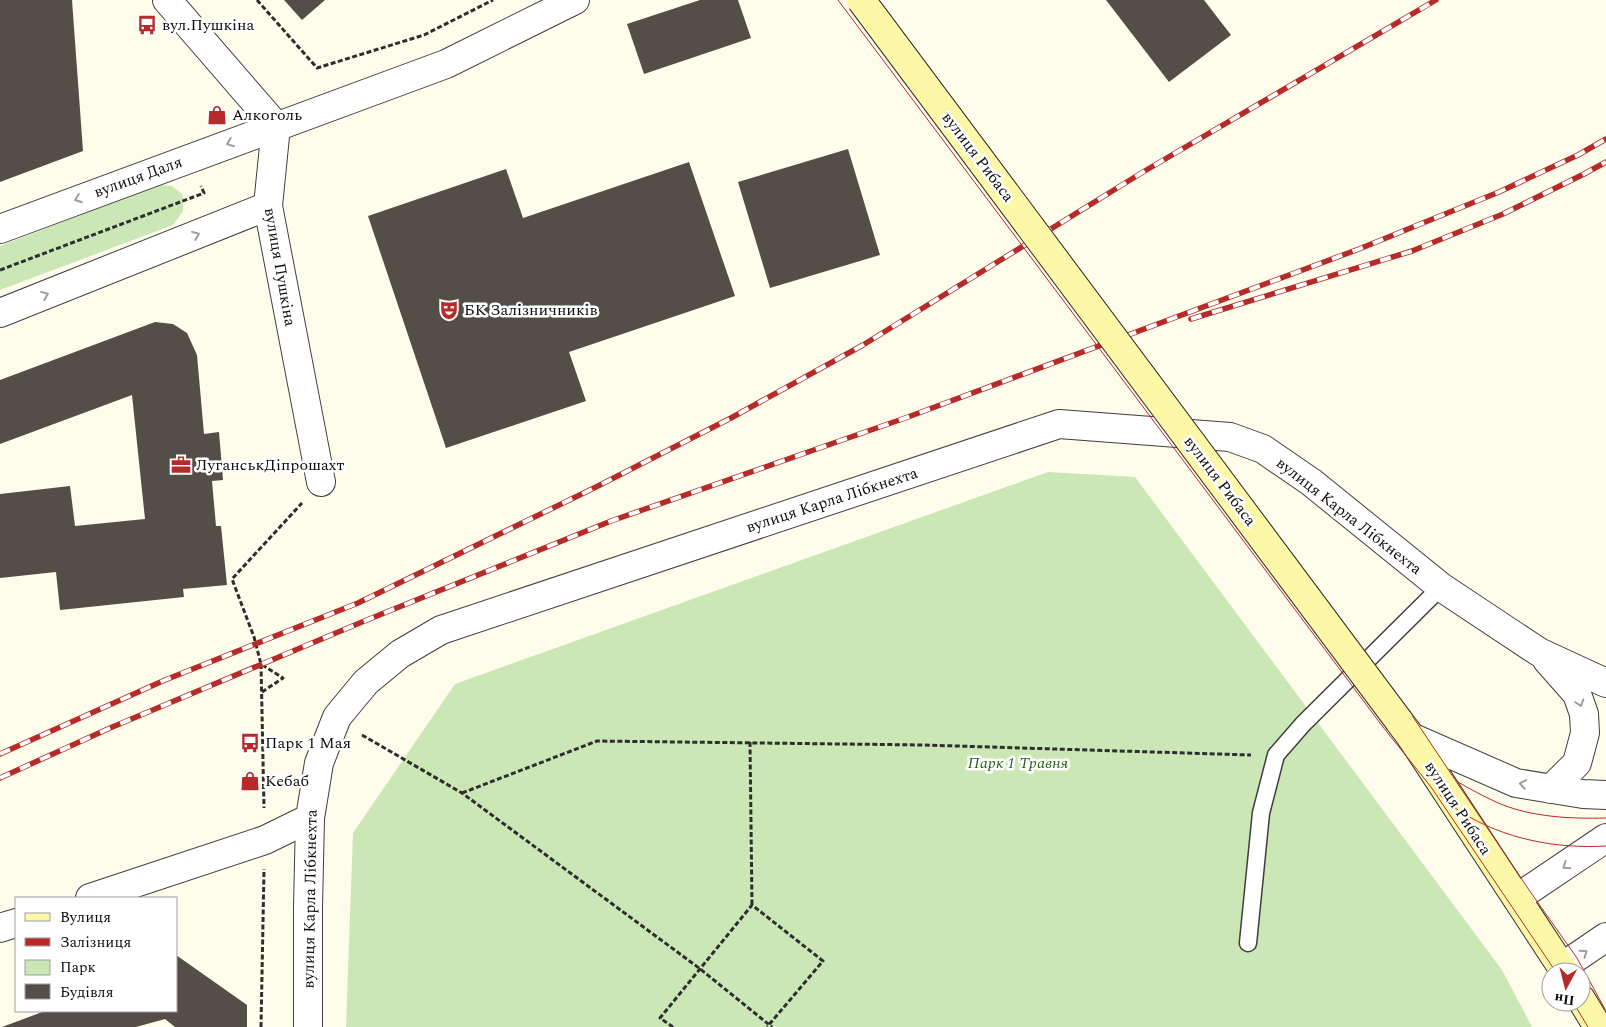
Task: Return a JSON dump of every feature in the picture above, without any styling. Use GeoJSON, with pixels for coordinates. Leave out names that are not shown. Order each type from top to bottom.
{"type":"FeatureCollection","features":[{"type":"Feature","properties":{"kind":"main road","name":"вулиця Рибаса"},"geometry":{"type":"LineString","coordinates":[[861,0],[1405,729],[1559,962]]}},
{"type":"Feature","properties":{"kind":"main road"},"geometry":{"type":"LineString","coordinates":[[1589,1012],[1598,1027]]}},
{"type":"Feature","properties":{"kind":"street"},"geometry":{"type":"LineString","coordinates":[[166,0],[276,126]]}},
{"type":"Feature","properties":{"kind":"street","name":"вулиця Даля"},"geometry":{"type":"LineString","coordinates":[[0,228],[446,64],[575,0]]}},
{"type":"Feature","properties":{"kind":"street","name":"вулиця Пушкіна"},"geometry":{"type":"LineString","coordinates":[[276,126],[268,206],[321,482]]}},
{"type":"Feature","properties":{"kind":"street"},"geometry":{"type":"LineString","coordinates":[[0,313],[268,206]]}},
{"type":"Feature","properties":{"kind":"street","name":"вулиця Карла Лібкнехта"},"geometry":{"type":"LineString","coordinates":[[308,1027],[310,818],[319,762],[338,717],[366,682],[400,654],[441,630],[1059,424],[1230,437],[1263,449],[1311,482],[1441,587],[1540,652],[1606,683]]}},
{"type":"Feature","properties":{"kind":"street"},"geometry":{"type":"LineString","coordinates":[[1540,652],[1577,694],[1584,714],[1585,733],[1577,762],[1551,789]]}},
{"type":"Feature","properties":{"kind":"street"},"geometry":{"type":"LineString","coordinates":[[1405,729],[1516,783],[1583,794],[1606,795]]}},
{"type":"Feature","properties":{"kind":"street"},"geometry":{"type":"LineString","coordinates":[[93,897],[265,840],[310,818]]}},
{"type":"Feature","properties":{"kind":"street"},"geometry":{"type":"LineString","coordinates":[[1517,898],[1606,838]]}},
{"type":"Feature","properties":{"kind":"street"},"geometry":{"type":"LineString","coordinates":[[0,928],[15,923]]}},
{"type":"Feature","properties":{"kind":"street"},"geometry":{"type":"LineString","coordinates":[[1574,962],[1606,938]]}},
{"type":"Feature","properties":{"kind":"lane"},"geometry":{"type":"LineString","coordinates":[[1248,943],[1261,813],[1276,755],[1303,724],[1441,587]]}},
{"type":"Feature","properties":{"kind":"path"},"geometry":{"type":"LineString","coordinates":[[257,0],[317,68],[424,34],[493,0]]}},
{"type":"Feature","properties":{"kind":"path"},"geometry":{"type":"LineString","coordinates":[[262,692],[284,678],[261,664],[254,637],[232,579],[321,482]]}},
{"type":"Feature","properties":{"kind":"path"},"geometry":{"type":"LineString","coordinates":[[358,732],[462,793],[699,968],[770,1026],[823,961],[752,905]]}},
{"type":"Feature","properties":{"kind":"path"},"geometry":{"type":"LineString","coordinates":[[462,793],[597,741],[924,745],[1276,755]]}},
{"type":"Feature","properties":{"kind":"path"},"geometry":{"type":"LineString","coordinates":[[673,1027],[660,1018],[752,905],[750,742]]}},
{"type":"Feature","properties":{"kind":"green space"},"geometry":{"type":"Polygon","coordinates":[[[158,185],[172,186],[183,195],[183,211],[173,225],[0,290],[0,246],[158,185]]]}},
{"type":"Feature","properties":{"kind":"green space","name":"Парк 1 Травня"},"geometry":{"type":"Polygon","coordinates":[[[1048,472],[1135,477],[1502,970],[1532,1027],[346,1027],[353,833],[455,684],[1048,472]]]}},
{"type":"Feature","properties":{"kind":"building"},"geometry":{"type":"Polygon","coordinates":[[[0,0],[72,0],[83,151],[0,182],[0,0]]]}},
{"type":"Feature","properties":{"kind":"building"},"geometry":{"type":"Polygon","coordinates":[[[284,0],[325,0],[302,20],[284,0]]]}},
{"type":"Feature","properties":{"kind":"building"},"geometry":{"type":"Polygon","coordinates":[[[700,0],[738,0],[751,38],[644,74],[627,24],[700,0]]]}},
{"type":"Feature","properties":{"kind":"building"},"geometry":{"type":"Polygon","coordinates":[[[1106,0],[1204,0],[1231,35],[1169,82],[1106,0]]]}},
{"type":"Feature","properties":{"kind":"building"},"geometry":{"type":"Polygon","coordinates":[[[848,149],[880,255],[770,288],[738,182],[848,149]]]}},
{"type":"Feature","properties":{"kind":"building"},"geometry":{"type":"Polygon","coordinates":[[[689,162],[735,296],[569,352],[586,401],[446,448],[368,216],[506,169],[523,218],[689,162]]]}},
{"type":"Feature","properties":{"kind":"building"},"geometry":{"type":"Polygon","coordinates":[[[155,322],[173,324],[187,333],[197,355],[204,434],[219,432],[223,480],[212,481],[216,526],[221,526],[227,585],[183,589],[184,597],[60,610],[56,572],[0,578],[0,494],[70,486],[75,526],[145,519],[132,395],[0,444],[0,380],[155,322]]]}},
{"type":"Feature","properties":{"kind":"building"},"geometry":{"type":"Polygon","coordinates":[[[178,956],[247,1005],[247,1027],[175,1027],[165,1019],[136,1027],[2,1027],[42,1012],[178,1012],[178,956]]]}},
{"type":"Feature","properties":{"kind":"tram line"},"geometry":{"type":"LineString","coordinates":[[838,0],[1383,727],[1431,787],[1549,962]]}},
{"type":"Feature","properties":{"kind":"tram line"},"geometry":{"type":"LineString","coordinates":[[879,0],[1407,708],[1577,958],[1606,1011]]}},
{"type":"Feature","properties":{"kind":"tram line"},"geometry":{"type":"LineString","coordinates":[[1458,782],[1496,802],[1522,811],[1550,816],[1606,818]]}},
{"type":"Feature","properties":{"kind":"tram line"},"geometry":{"type":"LineString","coordinates":[[1440,795],[1458,810],[1478,821],[1513,835],[1549,844],[1587,847],[1606,846]]}},
{"type":"Feature","properties":{"kind":"tram line"},"geometry":{"type":"LineString","coordinates":[[1579,1012],[1588,1027]]}},
{"type":"Feature","properties":{"kind":"railway"},"geometry":{"type":"LineString","coordinates":[[0,754],[165,680],[358,603],[596,487],[731,418],[863,345],[1143,172],[1436,0]]}},
{"type":"Feature","properties":{"kind":"railway"},"geometry":{"type":"LineString","coordinates":[[0,778],[110,728],[362,622],[611,521],[908,417],[1359,249],[1499,192],[1578,155],[1606,139]]}},
{"type":"Feature","properties":{"kind":"railway"},"geometry":{"type":"LineString","coordinates":[[1191,319],[1412,251],[1503,214],[1606,162]]}},
{"type":"Feature","properties":{"kind":"place","name":"вул.Пушкіна"},"geometry":{"type":"Point","coordinates":[147,25]}},
{"type":"Feature","properties":{"kind":"place","name":"Алкоголь"},"geometry":{"type":"Point","coordinates":[217,115]}},
{"type":"Feature","properties":{"kind":"place","name":"БК Залізничників"},"geometry":{"type":"Point","coordinates":[449,310]}},
{"type":"Feature","properties":{"kind":"place","name":"ЛуганськДіпрошахт"},"geometry":{"type":"Point","coordinates":[181,465]}},
{"type":"Feature","properties":{"kind":"place","name":"Парк 1 Мая"},"geometry":{"type":"Point","coordinates":[250,743]}},
{"type":"Feature","properties":{"kind":"place","name":"Кебаб"},"geometry":{"type":"Point","coordinates":[250,781]}}]}
